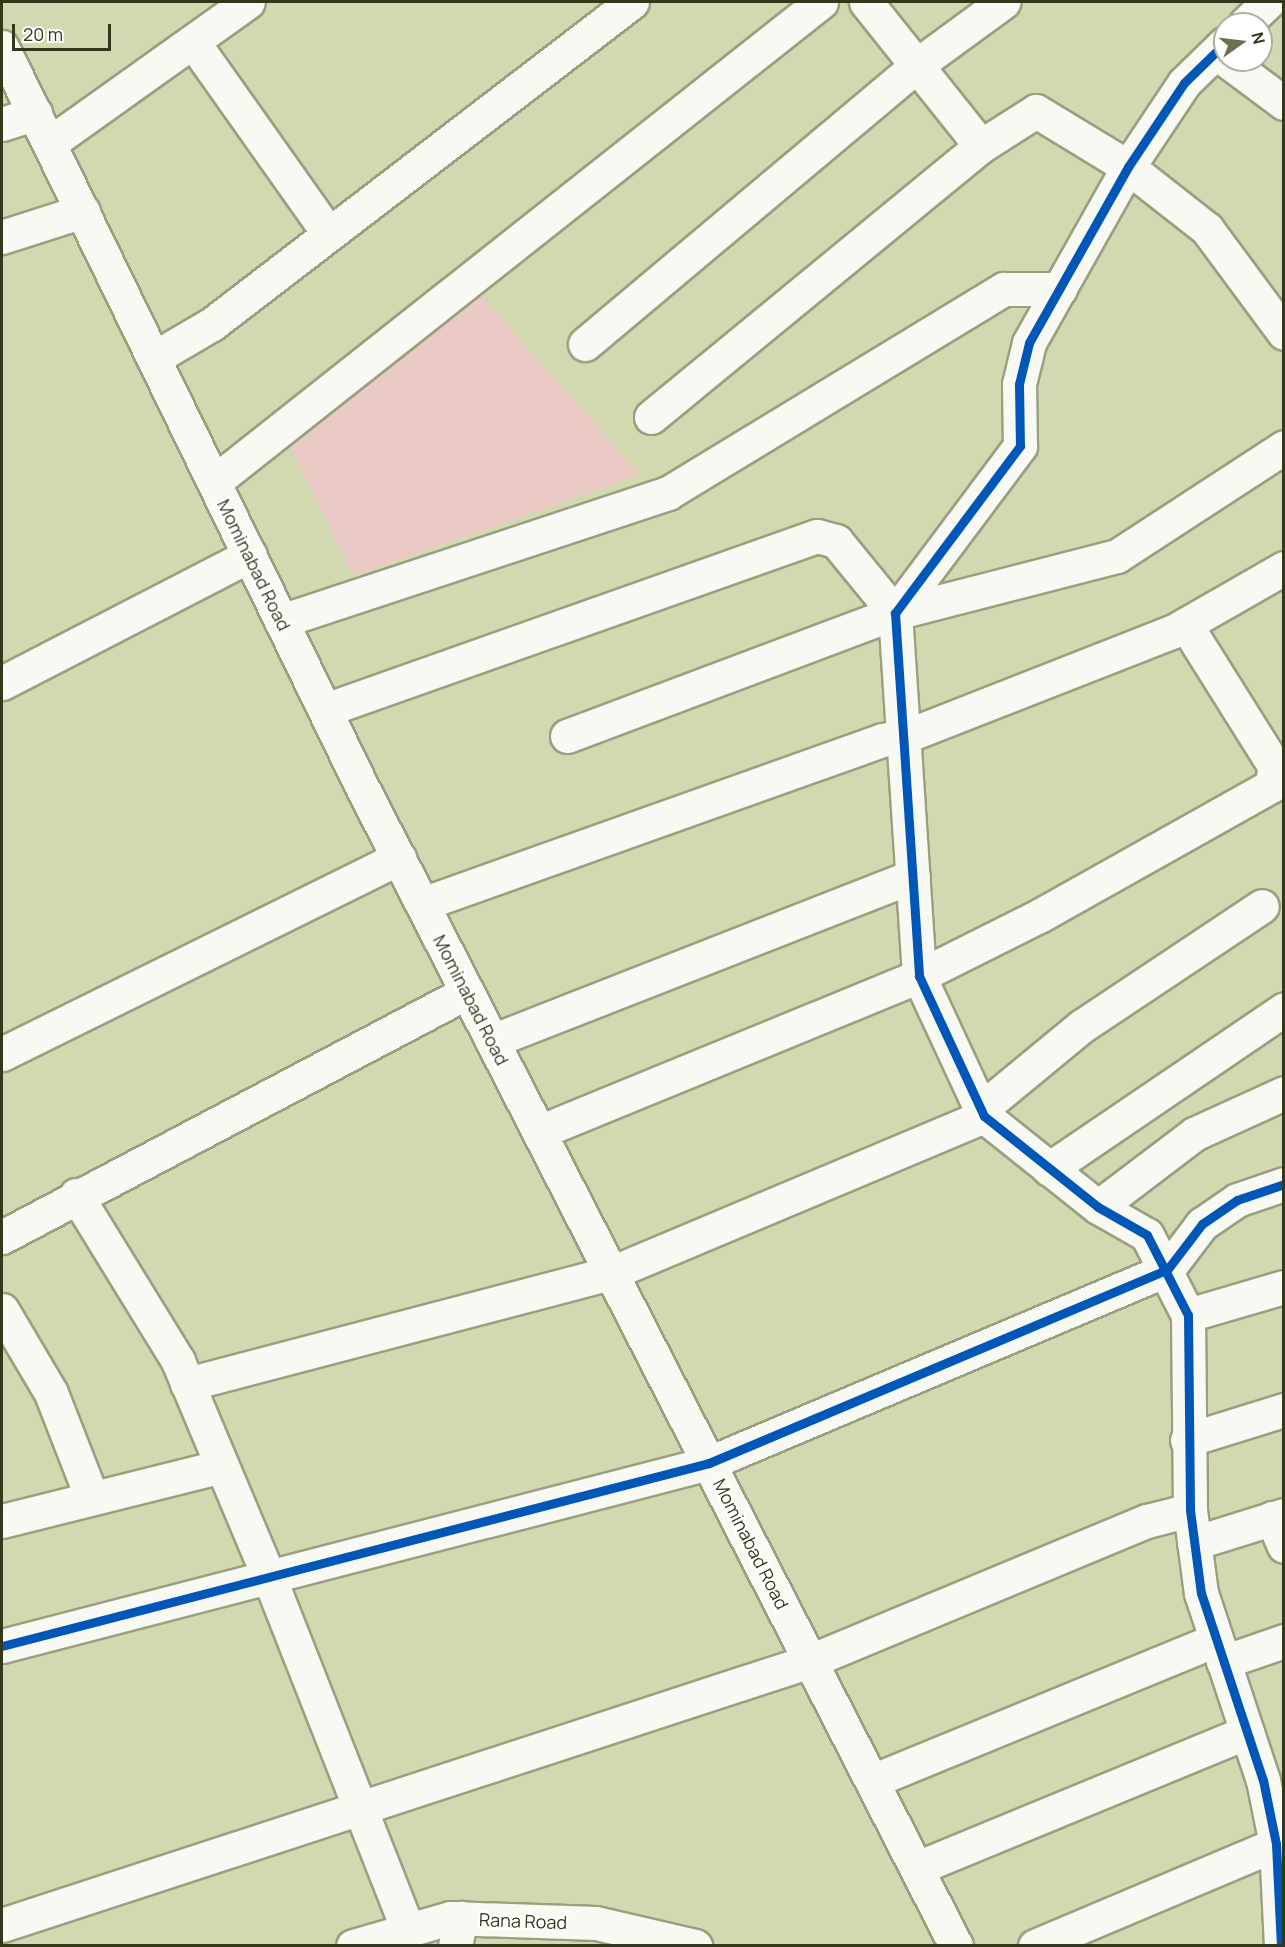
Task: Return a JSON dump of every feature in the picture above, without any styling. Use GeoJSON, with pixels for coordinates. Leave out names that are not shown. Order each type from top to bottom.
{"type":"FeatureCollection","features":[{"type":"Feature","properties":{"kind":"street"},"geometry":{"type":"LineString","coordinates":[[50,143],[248,2]]}},
{"type":"Feature","properties":{"kind":"street"},"geometry":{"type":"LineString","coordinates":[[154,358],[212,324],[632,2]]}},
{"type":"Feature","properties":{"kind":"street"},"geometry":{"type":"LineString","coordinates":[[214,482],[821,2]]}},
{"type":"Feature","properties":{"kind":"street"},"geometry":{"type":"LineString","coordinates":[[866,2],[981,146]]}},
{"type":"Feature","properties":{"kind":"street"},"geometry":{"type":"LineString","coordinates":[[585,344],[917,65],[1003,2]]}},
{"type":"Feature","properties":{"kind":"street"},"geometry":{"type":"LineString","coordinates":[[193,42],[329,234]]}},
{"type":"Feature","properties":{"kind":"street","name":"Mominabad Road"},"geometry":{"type":"LineString","coordinates":[[2,47],[324,710],[956,1946]]}},
{"type":"Feature","properties":{"kind":"street"},"geometry":{"type":"LineString","coordinates":[[895,613],[1020,446],[1019,384],[1029,343],[1128,167],[1184,83],[1213,61]]}},
{"type":"Feature","properties":{"kind":"street"},"geometry":{"type":"LineString","coordinates":[[1246,72],[1284,103]]}},
{"type":"Feature","properties":{"kind":"street"},"geometry":{"type":"LineString","coordinates":[[651,417],[981,146],[1036,111],[1128,167],[1207,229],[1284,333]]}},
{"type":"Feature","properties":{"kind":"street"},"geometry":{"type":"LineString","coordinates":[[2,124],[35,113]]}},
{"type":"Feature","properties":{"kind":"street"},"geometry":{"type":"LineString","coordinates":[[2,237],[83,211]]}},
{"type":"Feature","properties":{"kind":"street"},"geometry":{"type":"LineString","coordinates":[[281,621],[668,493],[1005,289],[1060,289]]}},
{"type":"Feature","properties":{"kind":"street"},"geometry":{"type":"LineString","coordinates":[[567,736],[895,613],[1117,556],[1284,447]]}},
{"type":"Feature","properties":{"kind":"street"},"geometry":{"type":"LineString","coordinates":[[324,710],[817,536],[836,541],[895,613],[906,736],[919,976],[982,1113],[1098,1207],[1147,1235],[1167,1270],[1188,1315],[1187,1440],[1190,1510],[1201,1593],[1247,1732],[1276,1844],[1281,1946]]}},
{"type":"Feature","properties":{"kind":"street"},"geometry":{"type":"LineString","coordinates":[[2,683],[250,555]]}},
{"type":"Feature","properties":{"kind":"street"},"geometry":{"type":"LineString","coordinates":[[422,904],[871,744],[906,736],[1186,625],[1284,568]]}},
{"type":"Feature","properties":{"kind":"street"},"geometry":{"type":"LineString","coordinates":[[539,1132],[919,976],[1039,916],[1271,786],[1275,767],[1186,625]]}},
{"type":"Feature","properties":{"kind":"street"},"geometry":{"type":"LineString","coordinates":[[2,1054],[399,858]]}},
{"type":"Feature","properties":{"kind":"street"},"geometry":{"type":"LineString","coordinates":[[492,1041],[914,876]]}},
{"type":"Feature","properties":{"kind":"street"},"geometry":{"type":"LineString","coordinates":[[187,1384],[611,1273],[982,1113],[1082,1026],[1262,906]]}},
{"type":"Feature","properties":{"kind":"street"},"geometry":{"type":"LineString","coordinates":[[2,1237],[75,1195],[467,992]]}},
{"type":"Feature","properties":{"kind":"street"},"geometry":{"type":"LineString","coordinates":[[1049,1169],[1284,1009]]}},
{"type":"Feature","properties":{"kind":"street"},"geometry":{"type":"LineString","coordinates":[[1098,1207],[1194,1134],[1284,1094]]}},
{"type":"Feature","properties":{"kind":"street"},"geometry":{"type":"LineString","coordinates":[[2,1646],[709,1463],[1167,1270],[1202,1224],[1237,1200],[1284,1184]]}},
{"type":"Feature","properties":{"kind":"street"},"geometry":{"type":"LineString","coordinates":[[75,1195],[178,1361],[219,1467],[269,1577],[408,1930]]}},
{"type":"Feature","properties":{"kind":"street"},"geometry":{"type":"LineString","coordinates":[[1188,1315],[1284,1287]]}},
{"type":"Feature","properties":{"kind":"street"},"geometry":{"type":"LineString","coordinates":[[2,1310],[51,1393],[92,1498]]}},
{"type":"Feature","properties":{"kind":"street"},"geometry":{"type":"LineString","coordinates":[[1187,1440],[1284,1410]]}},
{"type":"Feature","properties":{"kind":"street"},"geometry":{"type":"LineString","coordinates":[[2,1521],[219,1467]]}},
{"type":"Feature","properties":{"kind":"street"},"geometry":{"type":"LineString","coordinates":[[2,1925],[360,1806],[810,1661],[1147,1521],[1190,1510]]}},
{"type":"Feature","properties":{"kind":"street"},"geometry":{"type":"LineString","coordinates":[[1194,1543],[1280,1526]]}},
{"type":"Feature","properties":{"kind":"street"},"geometry":{"type":"LineString","coordinates":[[872,1781],[1220,1651],[1284,1641]]}},
{"type":"Feature","properties":{"kind":"street"},"geometry":{"type":"LineString","coordinates":[[917,1868],[1247,1732]]}},
{"type":"Feature","properties":{"kind":"street"},"geometry":{"type":"LineString","coordinates":[[1035,1946],[1276,1844]]}},
{"type":"Feature","properties":{"kind":"street","name":"Rana Road"},"geometry":{"type":"LineString","coordinates":[[353,1946],[408,1930],[458,1932],[596,1923],[695,1946]]}},
{"type":"Feature","properties":{"kind":"shaded area"},"geometry":{"type":"Polygon","coordinates":[[[474,287],[640,475],[354,576],[284,434],[474,287]]]}},
{"type":"Feature","properties":{"kind":"cycle path"},"geometry":{"type":"LineString","coordinates":[[1213,55],[1184,83],[1128,167],[1029,343],[1019,384],[1020,446],[895,613],[919,976],[984,1116],[1098,1207],[1147,1235],[1188,1315],[1190,1510],[1201,1593],[1263,1780],[1276,1844],[1281,1946]]}},
{"type":"Feature","properties":{"kind":"cycle path"},"geometry":{"type":"LineString","coordinates":[[2,1646],[709,1463],[1167,1270],[1202,1224],[1237,1200],[1284,1184]]}}]}
